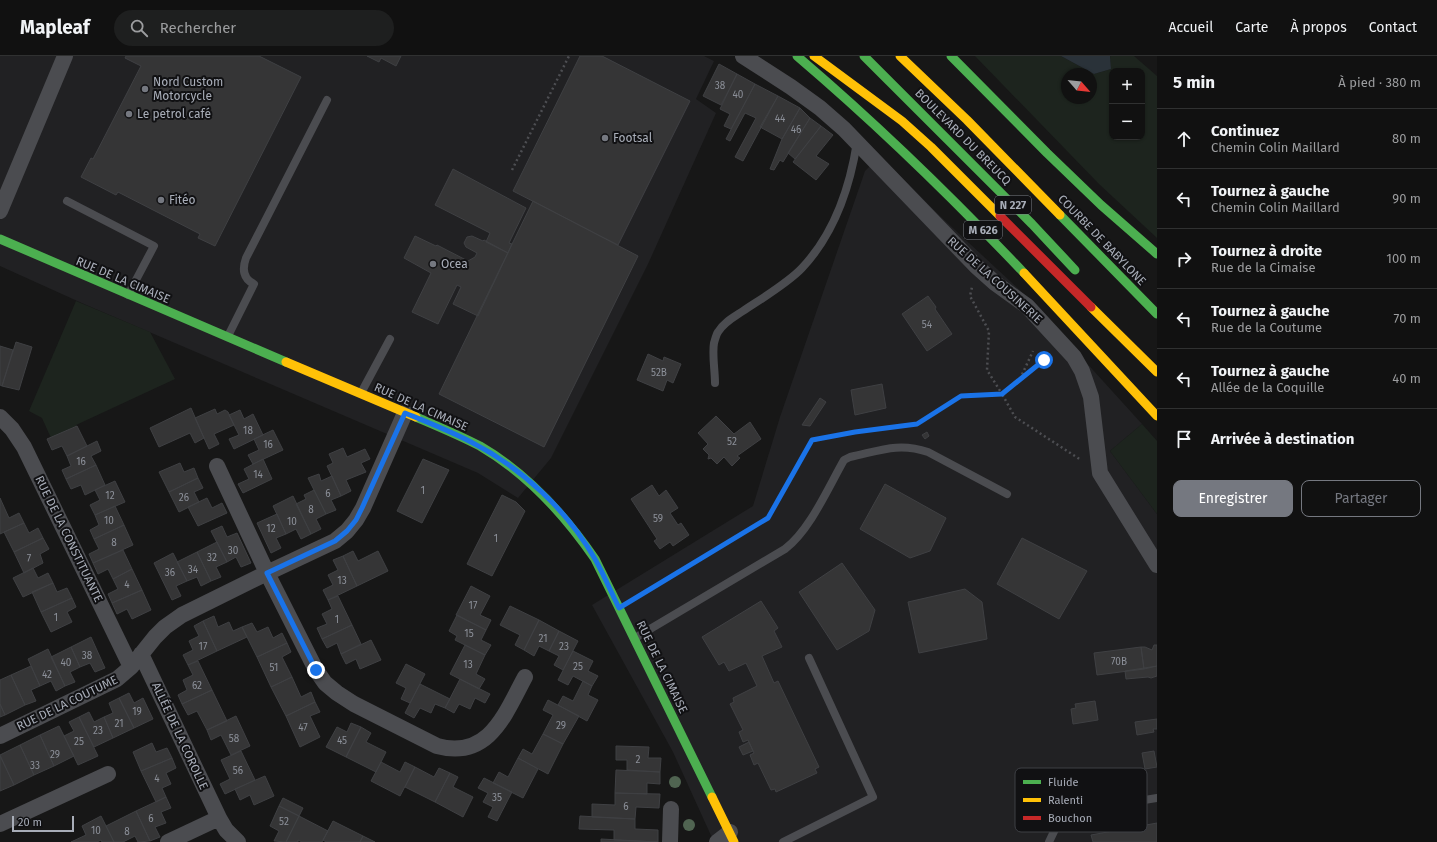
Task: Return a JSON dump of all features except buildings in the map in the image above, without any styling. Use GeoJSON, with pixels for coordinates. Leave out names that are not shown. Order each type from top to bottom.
{"type":"FeatureCollection","features":[{"type":"Feature","properties":{"kind":"main road","name":"M 626"},"geometry":{"type":"LineString","coordinates":[[797,56],[864,112],[937,182],[1009,256],[1157,416]]}},
{"type":"Feature","properties":{"kind":"main road"},"geometry":{"type":"LineString","coordinates":[[814,56],[902,121],[931,147],[1157,372]]}},
{"type":"Feature","properties":{"kind":"main road","name":"BOULEVARD DU BREUCQ"},"geometry":{"type":"LineString","coordinates":[[864,56],[1032,224],[1079,275]]}},
{"type":"Feature","properties":{"kind":"main road","name":"BOULEVARD DU BREUCQ"},"geometry":{"type":"LineString","coordinates":[[900,56],[967,120],[1046,200]]}},
{"type":"Feature","properties":{"kind":"main road"},"geometry":{"type":"LineString","coordinates":[[951,56],[1101,205],[1157,254]]}},
{"type":"Feature","properties":{"kind":"main road"},"geometry":{"type":"LineString","coordinates":[[1046,200],[1133,276]]}},
{"type":"Feature","properties":{"kind":"main road","name":"COURBE DE BABYLONE"},"geometry":{"type":"LineString","coordinates":[[1046,200],[1157,314]]}},
{"type":"Feature","properties":{"kind":"main road","name":"RUE DE LA CIMAISE"},"geometry":{"type":"LineString","coordinates":[[0,239],[128,296],[471,442],[498,457],[521,474],[544,494],[562,513],[591,553],[732,837]]}},
{"type":"Feature","properties":{"kind":"main road"},"geometry":{"type":"LineString","coordinates":[[1147,349],[1157,360]]}},
{"type":"Feature","properties":{"kind":"street"},"geometry":{"type":"LineString","coordinates":[[0,211],[66,56]]}},
{"type":"Feature","properties":{"kind":"street","name":"RUE DE LA COUSINERIE"},"geometry":{"type":"LineString","coordinates":[[743,56],[820,108],[857,142],[920,210],[976,266],[995,283],[1027,306],[1074,358],[1084,377],[1091,397],[1100,472],[1157,565]]}},
{"type":"Feature","properties":{"kind":"street","name":"RUE DE LA COUTUME"},"geometry":{"type":"LineString","coordinates":[[0,736],[117,679],[131,667],[165,626],[182,615],[335,541],[347,531],[356,520],[405,413]]}},
{"type":"Feature","properties":{"kind":"street","name":"RUE DE LA CONSTITUANTE"},"geometry":{"type":"LineString","coordinates":[[0,416],[12,429],[24,447],[131,667]]}},
{"type":"Feature","properties":{"kind":"street"},"geometry":{"type":"LineString","coordinates":[[217,466],[267,573],[316,670],[325,683],[337,693],[354,704],[437,746],[450,750],[465,748],[476,744],[489,736],[504,716],[525,676]]}},
{"type":"Feature","properties":{"kind":"street","name":"ALLÉE DE LA COROLLE"},"geometry":{"type":"LineString","coordinates":[[142,654],[219,818],[226,830],[238,842]]}},
{"type":"Feature","properties":{"kind":"street"},"geometry":{"type":"LineString","coordinates":[[0,824],[108,774]]}},
{"type":"Feature","properties":{"kind":"street"},"geometry":{"type":"LineString","coordinates":[[670,842],[671,809]]}},
{"type":"Feature","properties":{"kind":"street"},"geometry":{"type":"LineString","coordinates":[[168,842],[219,818]]}},
{"type":"Feature","properties":{"kind":"street"},"geometry":{"type":"LineString","coordinates":[[717,842],[732,837]]}},
{"type":"Feature","properties":{"kind":"lane"},"geometry":{"type":"LineString","coordinates":[[227,337],[254,284],[249,282],[244,273],[243,268],[246,258],[327,100]]}},
{"type":"Feature","properties":{"kind":"lane"},"geometry":{"type":"LineString","coordinates":[[716,383],[714,345],[718,332],[730,320],[802,269],[817,251],[829,231],[838,210],[854,164],[857,142]]}},
{"type":"Feature","properties":{"kind":"lane"},"geometry":{"type":"LineString","coordinates":[[67,201],[154,246],[128,296]]}},
{"type":"Feature","properties":{"kind":"lane"},"geometry":{"type":"LineString","coordinates":[[361,394],[390,339]]}},
{"type":"Feature","properties":{"kind":"lane"},"geometry":{"type":"LineString","coordinates":[[634,638],[795,542],[808,525],[844,460],[850,457],[893,447],[916,448],[928,452],[1007,494]]}},
{"type":"Feature","properties":{"kind":"lane"},"geometry":{"type":"LineString","coordinates":[[784,842],[873,796],[809,658]]}},
{"type":"Feature","properties":{"kind":"lane"},"geometry":{"type":"LineString","coordinates":[[1147,800],[1157,798]]}},
{"type":"Feature","properties":{"kind":"lane"},"geometry":{"type":"LineString","coordinates":[[1049,842],[1054,832]]}},
{"type":"Feature","properties":{"kind":"path"},"geometry":{"type":"LineString","coordinates":[[512,170],[569,56]]}},
{"type":"Feature","properties":{"kind":"path"},"geometry":{"type":"LineString","coordinates":[[976,266],[970,296],[989,331],[987,370],[1015,417],[1100,472]]}},
{"type":"Feature","properties":{"kind":"path"},"geometry":{"type":"LineString","coordinates":[[1020,379],[1033,351]]}},
{"type":"Feature","properties":{"kind":"path"},"geometry":{"type":"LineString","coordinates":[[619,608],[768,518],[812,440],[855,432],[917,424],[961,396],[1002,394],[1044,360]]}},
{"type":"Feature","properties":{"kind":"shaded area"},"geometry":{"type":"Polygon","coordinates":[[[0,56],[704,56],[714,61],[696,99],[716,113],[648,264],[551,458],[518,498],[478,473],[84,304],[0,266],[0,56]]]}},
{"type":"Feature","properties":{"kind":"shaded area"},"geometry":{"type":"Polygon","coordinates":[[[975,56],[1061,56],[1083,68],[1061,68],[1061,104],[1097,104],[1097,73],[1109,70],[1109,140],[1145,140],[1145,68],[1111,68],[1110,56],[1134,56],[1157,76],[1157,238],[1099,184],[975,56]]]}},
{"type":"Feature","properties":{"kind":"shaded area"},"geometry":{"type":"Polygon","coordinates":[[[1061,56],[1110,56],[1111,68],[1109,68],[1109,70],[1097,73],[1097,68],[1083,68],[1061,56]]]}},
{"type":"Feature","properties":{"kind":"shaded area"},"geometry":{"type":"Polygon","coordinates":[[[880,156],[941,217],[1024,294],[1142,424],[1110,451],[1157,514],[1157,842],[714,842],[673,752],[592,605],[753,506],[780,417],[865,171],[880,156]]]}},
{"type":"Feature","properties":{"kind":"shaded area"},"geometry":{"type":"Polygon","coordinates":[[[76,301],[150,332],[175,379],[51,438],[42,418],[29,411],[76,301]]]}},
{"type":"Feature","properties":{"kind":"shaded area"},"geometry":{"type":"Polygon","coordinates":[[[1142,424],[1157,441],[1157,514],[1110,451],[1142,424]]]}},
{"type":"Feature","properties":{"kind":"traffic: fast"},"geometry":{"type":"LineString","coordinates":[[797,56],[914,162],[1024,273]]}},
{"type":"Feature","properties":{"kind":"traffic: fast"},"geometry":{"type":"LineString","coordinates":[[864,56],[1032,224],[1075,270]]}},
{"type":"Feature","properties":{"kind":"traffic: fast"},"geometry":{"type":"LineString","coordinates":[[951,56],[1101,205],[1157,254]]}},
{"type":"Feature","properties":{"kind":"traffic: fast"},"geometry":{"type":"LineString","coordinates":[[1060,215],[1157,314]]}},
{"type":"Feature","properties":{"kind":"traffic: fast"},"geometry":{"type":"LineString","coordinates":[[0,239],[286,362]]}},
{"type":"Feature","properties":{"kind":"traffic: fast"},"geometry":{"type":"LineString","coordinates":[[416,417],[472,442],[497,457],[529,482],[571,526],[595,559],[712,797]]}},
{"type":"Feature","properties":{"kind":"traffic: slow"},"geometry":{"type":"LineString","coordinates":[[814,56],[902,121],[931,147],[1000,216]]}},
{"type":"Feature","properties":{"kind":"traffic: slow"},"geometry":{"type":"LineString","coordinates":[[900,56],[967,120],[1060,215]]}},
{"type":"Feature","properties":{"kind":"traffic: slow"},"geometry":{"type":"LineString","coordinates":[[1024,273],[1157,416]]}},
{"type":"Feature","properties":{"kind":"traffic: slow"},"geometry":{"type":"LineString","coordinates":[[1091,307],[1157,372]]}},
{"type":"Feature","properties":{"kind":"traffic: slow"},"geometry":{"type":"LineString","coordinates":[[286,362],[416,417]]}},
{"type":"Feature","properties":{"kind":"traffic: slow"},"geometry":{"type":"LineString","coordinates":[[712,797],[734,842]]}},
{"type":"Feature","properties":{"kind":"traffic: jam"},"geometry":{"type":"LineString","coordinates":[[1000,216],[1091,307]]}},
{"type":"Feature","properties":{"kind":"place","name":"Nord Custom Motorcycle"},"geometry":{"type":"Point","coordinates":[145,89]}},
{"type":"Feature","properties":{"kind":"place","name":"Le petrol café"},"geometry":{"type":"Point","coordinates":[129,114]}},
{"type":"Feature","properties":{"kind":"place","name":"Footsal"},"geometry":{"type":"Point","coordinates":[605,138]}},
{"type":"Feature","properties":{"kind":"place","name":"Fitéo"},"geometry":{"type":"Point","coordinates":[161,200]}},
{"type":"Feature","properties":{"kind":"place","name":"Ocea"},"geometry":{"type":"Point","coordinates":[433,264]}},
{"type":"Feature","properties":{"kind":"route"},"geometry":{"type":"LineString","coordinates":[[316,670],[267,573],[335,541],[347,531],[356,520],[362,508],[405,413],[471,442],[498,457],[544,494],[562,513],[595,559],[619,608],[768,518],[812,440],[855,432],[917,424],[961,396],[1002,394],[1044,360]]}}]}
